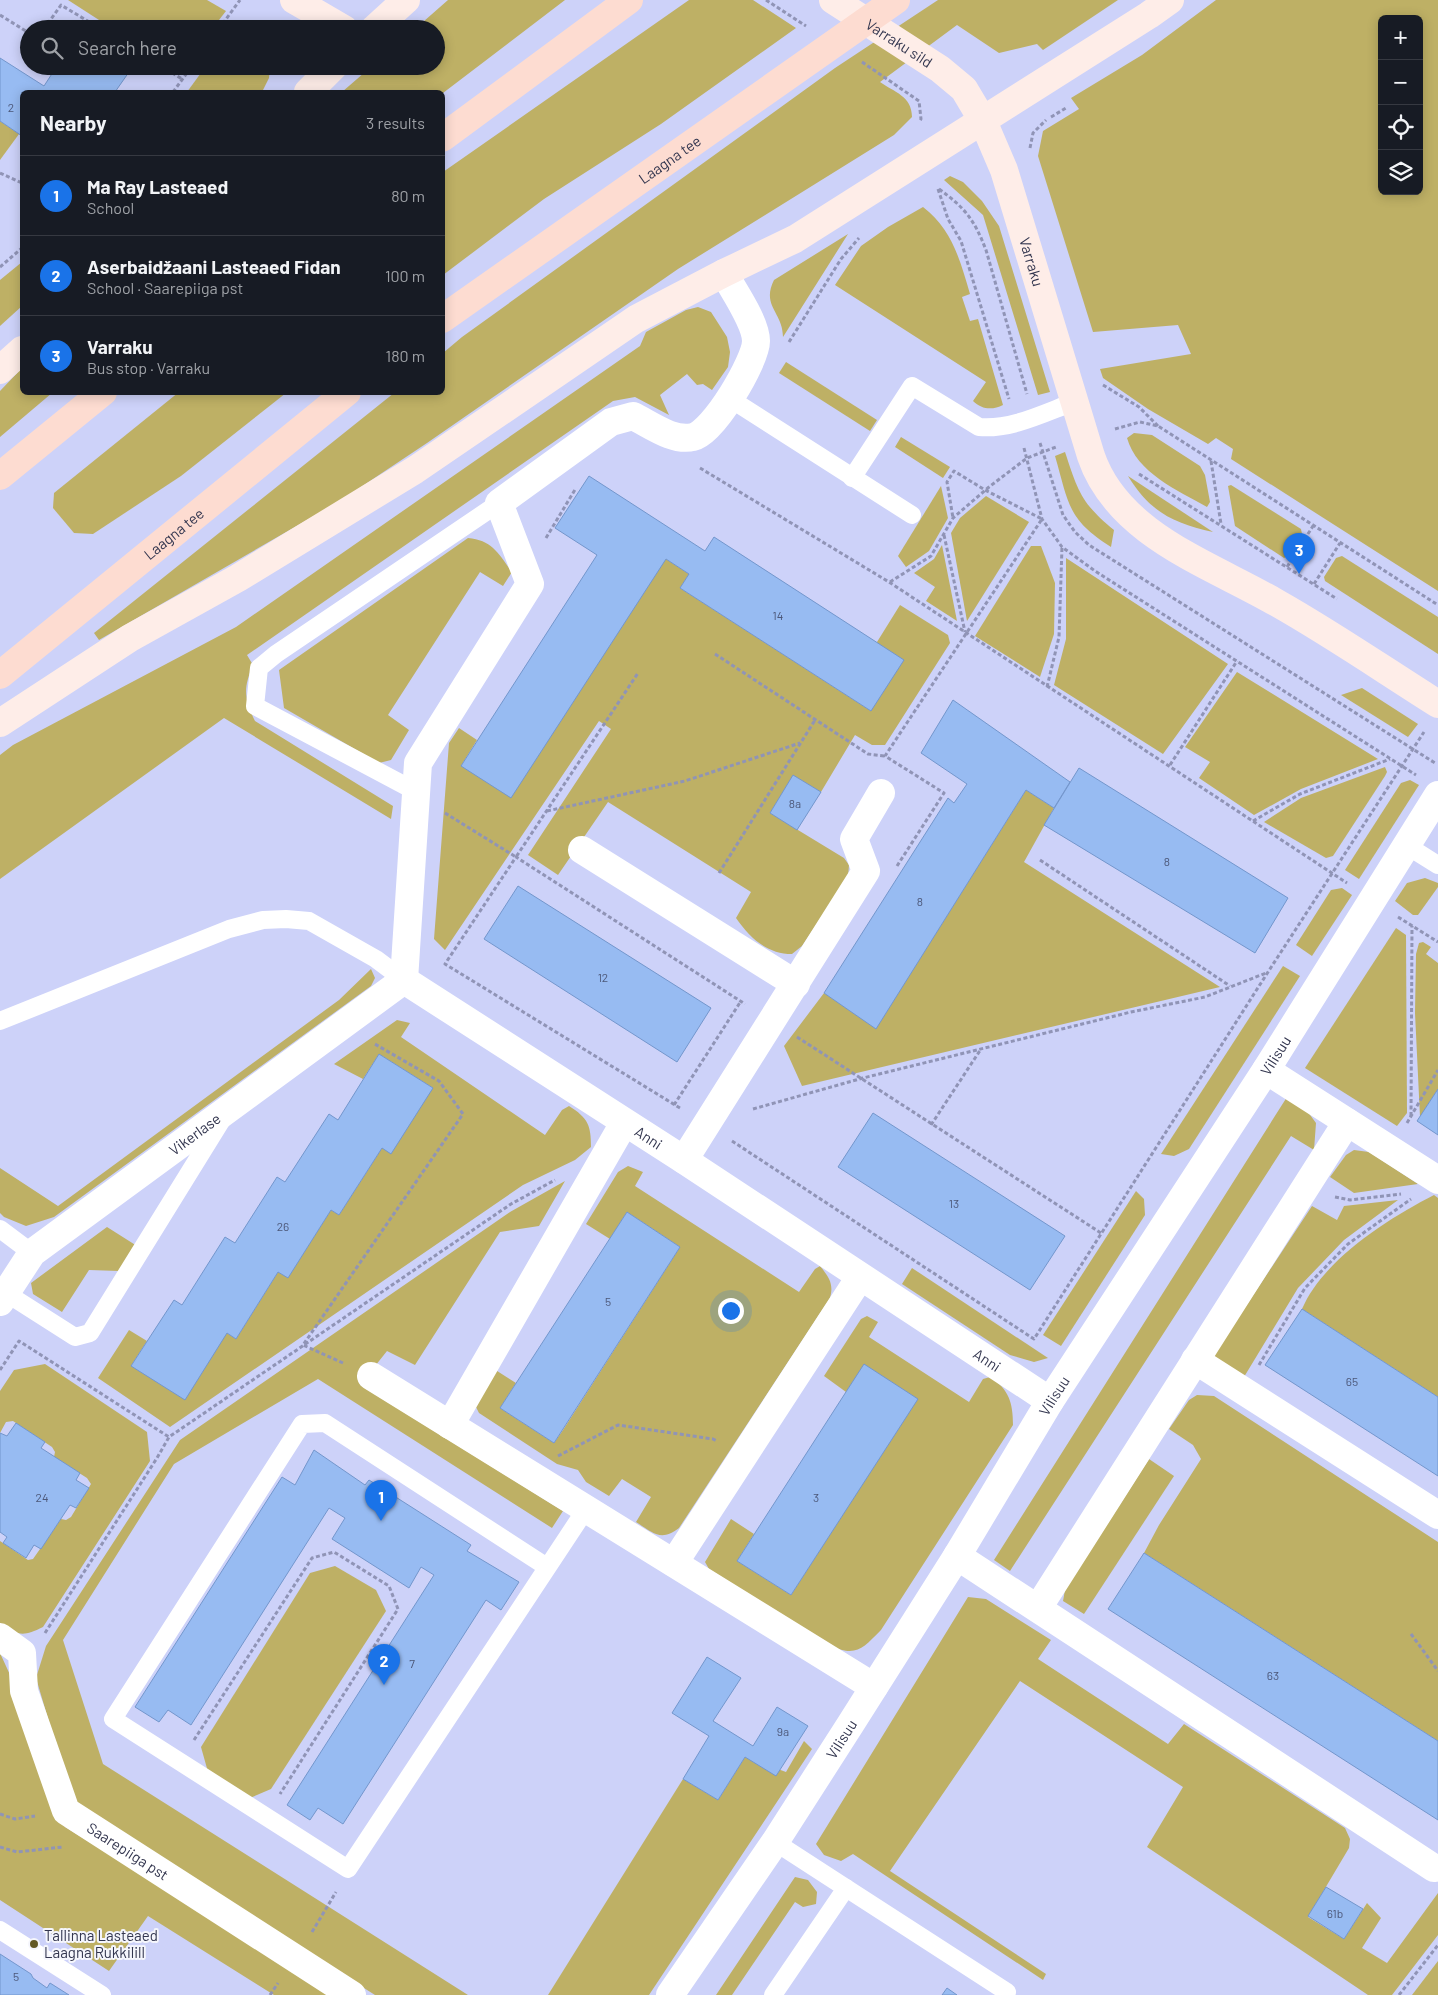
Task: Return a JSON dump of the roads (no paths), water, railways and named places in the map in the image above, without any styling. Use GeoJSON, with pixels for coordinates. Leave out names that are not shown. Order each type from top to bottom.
{"type":"FeatureCollection","features":[{"type":"Feature","properties":{"kind":"main road"},"geometry":{"type":"LineString","coordinates":[[445,136],[629,0]]}},
{"type":"Feature","properties":{"kind":"main road","name":"Laagna tee"},"geometry":{"type":"LineString","coordinates":[[445,317],[896,0]]}},
{"type":"Feature","properties":{"kind":"main road"},"geometry":{"type":"LineString","coordinates":[[0,476],[99,395]]}},
{"type":"Feature","properties":{"kind":"main road","name":"Laagna tee"},"geometry":{"type":"LineString","coordinates":[[0,675],[343,395]]}},
{"type":"Feature","properties":{"kind":"street"},"geometry":{"type":"LineString","coordinates":[[294,0],[328,20]]}},
{"type":"Feature","properties":{"kind":"street"},"geometry":{"type":"LineString","coordinates":[[384,20],[406,0]]}},
{"type":"Feature","properties":{"kind":"street","name":"Varraku sild"},"geometry":{"type":"LineString","coordinates":[[833,0],[940,69]]}},
{"type":"Feature","properties":{"kind":"street"},"geometry":{"type":"LineString","coordinates":[[0,723],[130,638],[238,578],[415,470],[636,319],[724,273],[795,240],[1170,0]]}},
{"type":"Feature","properties":{"kind":"street","name":"Varraku"},"geometry":{"type":"LineString","coordinates":[[940,69],[964,90],[983,121],[1004,170],[1085,438],[1097,474],[1108,492],[1147,529],[1171,546],[1277,603],[1438,704]]}},
{"type":"Feature","properties":{"kind":"street"},"geometry":{"type":"LineString","coordinates":[[310,90],[325,75]]}},
{"type":"Feature","properties":{"kind":"street"},"geometry":{"type":"LineString","coordinates":[[404,980],[418,763],[530,584],[499,502],[611,422],[633,416],[680,438],[695,437],[711,424],[729,398],[751,359],[756,341],[753,326],[724,273]]}},
{"type":"Feature","properties":{"kind":"street"},"geometry":{"type":"LineString","coordinates":[[0,370],[20,352]]}},
{"type":"Feature","properties":{"kind":"street"},"geometry":{"type":"LineString","coordinates":[[684,1160],[866,871],[854,839],[881,793]]}},
{"type":"Feature","properties":{"kind":"street","name":"Vilisuu"},"geometry":{"type":"LineString","coordinates":[[670,1995],[775,1842],[957,1556],[1050,1401],[1266,1070],[1438,795]]}},
{"type":"Feature","properties":{"kind":"street"},"geometry":{"type":"LineString","coordinates":[[582,850],[796,984]]}},
{"type":"Feature","properties":{"kind":"street","name":"Vikerlase"},"geometry":{"type":"LineString","coordinates":[[3,1298],[32,1253],[404,980]]}},
{"type":"Feature","properties":{"kind":"street","name":"Anni"},"geometry":{"type":"LineString","coordinates":[[404,980],[684,1160],[1050,1401]]}},
{"type":"Feature","properties":{"kind":"street"},"geometry":{"type":"LineString","coordinates":[[1266,1070],[1390,1150],[1432,1184]]}},
{"type":"Feature","properties":{"kind":"street"},"geometry":{"type":"LineString","coordinates":[[1038,1608],[1347,1122]]}},
{"type":"Feature","properties":{"kind":"street"},"geometry":{"type":"LineString","coordinates":[[450,1425],[624,1123]]}},
{"type":"Feature","properties":{"kind":"street"},"geometry":{"type":"LineString","coordinates":[[674,1563],[860,1277]]}},
{"type":"Feature","properties":{"kind":"street"},"geometry":{"type":"LineString","coordinates":[[1194,1360],[1438,1515]]}},
{"type":"Feature","properties":{"kind":"street"},"geometry":{"type":"LineString","coordinates":[[371,1376],[874,1687]]}},
{"type":"Feature","properties":{"kind":"street"},"geometry":{"type":"LineString","coordinates":[[957,1556],[1434,1868]]}},
{"type":"Feature","properties":{"kind":"street","name":"Saarepiiga pst"},"geometry":{"type":"LineString","coordinates":[[0,1637],[22,1653],[24,1691],[66,1811],[352,1995]]}},
{"type":"Feature","properties":{"kind":"lane"},"geometry":{"type":"LineString","coordinates":[[852,478],[912,386],[979,427],[991,428],[1016,423],[1074,402]]}},
{"type":"Feature","properties":{"kind":"lane"},"geometry":{"type":"LineString","coordinates":[[729,398],[912,515]]}},
{"type":"Feature","properties":{"kind":"lane"},"geometry":{"type":"LineString","coordinates":[[416,792],[255,706],[259,668],[276,654],[499,502]]}},
{"type":"Feature","properties":{"kind":"lane"},"geometry":{"type":"LineString","coordinates":[[1406,845],[1438,865]]}},
{"type":"Feature","properties":{"kind":"lane"},"geometry":{"type":"LineString","coordinates":[[0,1021],[221,932],[263,920],[309,921],[376,959],[404,980]]}},
{"type":"Feature","properties":{"kind":"lane"},"geometry":{"type":"LineString","coordinates":[[3,1298],[74,1337],[90,1333],[230,1107]]}},
{"type":"Feature","properties":{"kind":"lane"},"geometry":{"type":"LineString","coordinates":[[0,1229],[32,1253]]}},
{"type":"Feature","properties":{"kind":"lane"},"geometry":{"type":"LineString","coordinates":[[547,1567],[325,1423],[302,1424],[113,1719],[348,1869],[586,1508]]}},
{"type":"Feature","properties":{"kind":"lane"},"geometry":{"type":"LineString","coordinates":[[775,1842],[1007,1992]]}},
{"type":"Feature","properties":{"kind":"lane"},"geometry":{"type":"LineString","coordinates":[[773,1995],[846,1888]]}},
{"type":"Feature","properties":{"kind":"lane"},"geometry":{"type":"LineString","coordinates":[[0,1930],[102,1995]]}},
{"type":"Feature","properties":{"kind":"place","name":"Varraku"},"geometry":{"type":"Point","coordinates":[1299,574]}},
{"type":"Feature","properties":{"kind":"place","name":"Ma Ray Lasteaed"},"geometry":{"type":"Point","coordinates":[381,1521]}},
{"type":"Feature","properties":{"kind":"place","name":"Aserbaidžaani Lasteaed Fidan"},"geometry":{"type":"Point","coordinates":[384,1685]}},
{"type":"Feature","properties":{"kind":"place","name":"Tallinna Lasteaed Laagna Rukkilill"},"geometry":{"type":"Point","coordinates":[34,1944]}}]}
